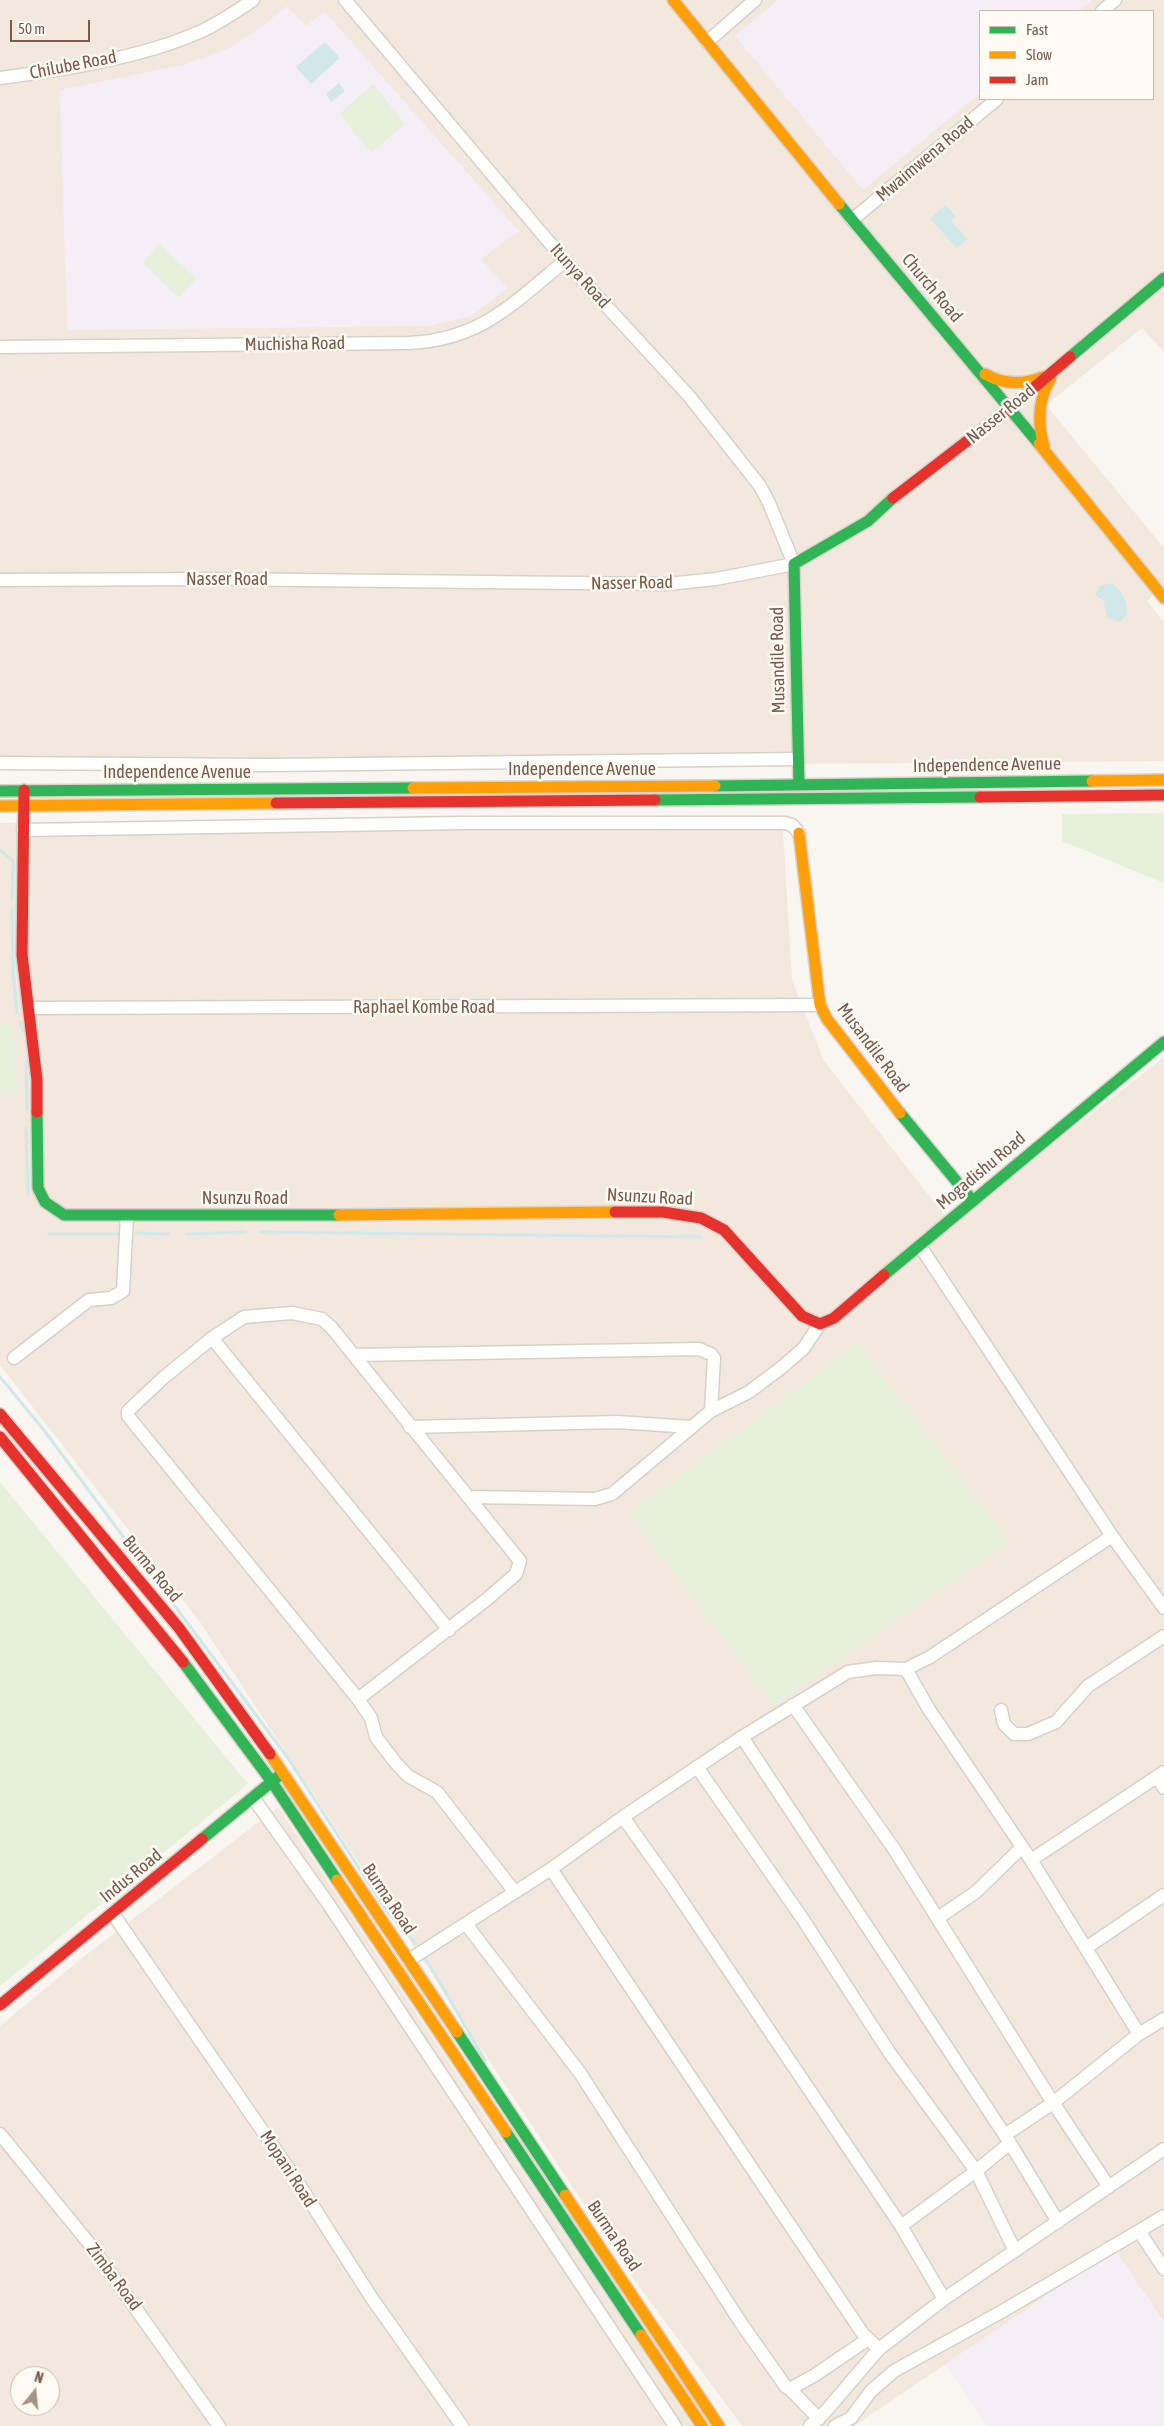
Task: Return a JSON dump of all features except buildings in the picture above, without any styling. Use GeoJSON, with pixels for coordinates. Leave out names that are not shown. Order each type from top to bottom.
{"type":"FeatureCollection","features":[{"type":"Feature","properties":{"kind":"main road","name":"Church Road"},"geometry":{"type":"LineString","coordinates":[[673,0],[852,220],[978,369],[1164,598]]}},
{"type":"Feature","properties":{"kind":"main road","name":"Nasser Road"},"geometry":{"type":"LineString","coordinates":[[794,564],[868,521],[907,486],[1010,408],[1164,278]]}},
{"type":"Feature","properties":{"kind":"main road"},"geometry":{"type":"LineString","coordinates":[[978,369],[996,381],[1019,384],[1041,378],[1060,366]]}},
{"type":"Feature","properties":{"kind":"main road"},"geometry":{"type":"LineString","coordinates":[[1049,457],[1041,439],[1038,419],[1041,400],[1048,381],[1060,366]]}},
{"type":"Feature","properties":{"kind":"main road","name":"Musandile Road"},"geometry":{"type":"LineString","coordinates":[[794,564],[799,785]]}},
{"type":"Feature","properties":{"kind":"main road","name":"Independence Avenue"},"geometry":{"type":"LineString","coordinates":[[0,791],[799,785],[1164,780]]}},
{"type":"Feature","properties":{"kind":"main road","name":"Nsunzu Road"},"geometry":{"type":"LineString","coordinates":[[24,790],[22,955],[36,1080],[37,1181],[41,1197],[53,1210],[64,1215],[127,1216],[683,1213],[713,1222],[724,1230],[802,1316],[820,1324]]}},
{"type":"Feature","properties":{"kind":"main road","name":"Independence Avenue"},"geometry":{"type":"LineString","coordinates":[[0,806],[1164,795]]}},
{"type":"Feature","properties":{"kind":"main road","name":"Musandile Road"},"geometry":{"type":"LineString","coordinates":[[799,833],[820,1005],[827,1019],[863,1067],[972,1200]]}},
{"type":"Feature","properties":{"kind":"main road","name":"Mogadishu Road"},"geometry":{"type":"LineString","coordinates":[[820,1324],[834,1318],[972,1200],[1164,1042]]}},
{"type":"Feature","properties":{"kind":"main road","name":"Burma Road"},"geometry":{"type":"LineString","coordinates":[[0,1414],[178,1628],[283,1772],[719,2426]]}},
{"type":"Feature","properties":{"kind":"main road","name":"Burma Road"},"geometry":{"type":"LineString","coordinates":[[0,1438],[148,1615],[219,1706],[272,1782],[702,2426]]}},
{"type":"Feature","properties":{"kind":"main road","name":"Indus Road"},"geometry":{"type":"LineString","coordinates":[[0,2005],[254,1798],[283,1772]]}},
{"type":"Feature","properties":{"kind":"street","name":"Chilube Road"},"geometry":{"type":"LineString","coordinates":[[0,78],[64,68],[159,47],[198,33],[253,0]]}},
{"type":"Feature","properties":{"kind":"street","name":"Itunya Road"},"geometry":{"type":"LineString","coordinates":[[346,0],[566,261],[689,396],[760,486],[770,503],[794,564]]}},
{"type":"Feature","properties":{"kind":"street"},"geometry":{"type":"LineString","coordinates":[[707,42],[755,0]]}},
{"type":"Feature","properties":{"kind":"street"},"geometry":{"type":"LineString","coordinates":[[1103,10],[1115,0]]}},
{"type":"Feature","properties":{"kind":"street","name":"Mwaimwena Road"},"geometry":{"type":"LineString","coordinates":[[852,220],[996,100]]}},
{"type":"Feature","properties":{"kind":"street","name":"Muchisha Road"},"geometry":{"type":"LineString","coordinates":[[0,346],[408,343],[440,340],[472,330],[490,320],[566,261]]}},
{"type":"Feature","properties":{"kind":"street","name":"Nasser Road"},"geometry":{"type":"LineString","coordinates":[[0,580],[210,579],[668,584],[716,579],[794,564]]}},
{"type":"Feature","properties":{"kind":"street"},"geometry":{"type":"LineString","coordinates":[[0,763],[268,765],[797,759]]}},
{"type":"Feature","properties":{"kind":"street"},"geometry":{"type":"LineString","coordinates":[[23,830],[461,824],[785,823],[792,825],[799,833]]}},
{"type":"Feature","properties":{"kind":"street","name":"Raphael Kombe Road"},"geometry":{"type":"LineString","coordinates":[[29,1008],[820,1005]]}},
{"type":"Feature","properties":{"kind":"street"},"geometry":{"type":"LineString","coordinates":[[14,1358],[89,1300],[111,1298],[123,1290],[125,1286],[127,1216]]}},
{"type":"Feature","properties":{"kind":"street"},"geometry":{"type":"LineString","coordinates":[[920,1246],[1112,1536],[1164,1608]]}},
{"type":"Feature","properties":{"kind":"street"},"geometry":{"type":"LineString","coordinates":[[358,1699],[449,1630],[516,1574],[520,1564],[519,1558],[410,1427],[331,1327],[322,1319],[292,1313],[244,1317],[212,1338],[162,1379],[128,1411],[128,1416],[358,1699],[371,1718],[376,1737],[395,1762],[408,1776],[437,1792],[514,1891]]}},
{"type":"Feature","properties":{"kind":"street"},"geometry":{"type":"LineString","coordinates":[[470,1498],[586,1500],[604,1498],[622,1488],[711,1411],[758,1386],[803,1349],[820,1324]]}},
{"type":"Feature","properties":{"kind":"street"},"geometry":{"type":"LineString","coordinates":[[212,1338],[449,1630]]}},
{"type":"Feature","properties":{"kind":"street"},"geometry":{"type":"LineString","coordinates":[[354,1355],[699,1349],[711,1354],[714,1358],[711,1411]]}},
{"type":"Feature","properties":{"kind":"street"},"geometry":{"type":"LineString","coordinates":[[410,1427],[608,1422],[691,1427]]}},
{"type":"Feature","properties":{"kind":"street"},"geometry":{"type":"LineString","coordinates":[[409,1960],[551,1869],[622,1817],[793,1705],[848,1672],[876,1668],[906,1668],[947,1647],[1112,1536]]}},
{"type":"Feature","properties":{"kind":"street"},"geometry":{"type":"LineString","coordinates":[[1001,1710],[1004,1724],[1014,1734],[1028,1734],[1046,1728],[1066,1712],[1088,1686],[1164,1636]]}},
{"type":"Feature","properties":{"kind":"street"},"geometry":{"type":"LineString","coordinates":[[906,1668],[928,1708],[1021,1848],[1031,1860],[1139,2034]]}},
{"type":"Feature","properties":{"kind":"street"},"geometry":{"type":"LineString","coordinates":[[793,1705],[894,1849],[1053,2103],[1109,2187]]}},
{"type":"Feature","properties":{"kind":"street"},"geometry":{"type":"LineString","coordinates":[[742,1738],[1007,2139],[1058,2222]]}},
{"type":"Feature","properties":{"kind":"street"},"geometry":{"type":"LineString","coordinates":[[697,1767],[802,1918],[889,2052],[976,2171],[1015,2251]]}},
{"type":"Feature","properties":{"kind":"street"},"geometry":{"type":"LineString","coordinates":[[1031,1860],[1160,1774],[1164,1788]]}},
{"type":"Feature","properties":{"kind":"street"},"geometry":{"type":"LineString","coordinates":[[254,1798],[327,1902],[675,2426]]}},
{"type":"Feature","properties":{"kind":"street"},"geometry":{"type":"LineString","coordinates":[[622,1817],[672,1886],[901,2226],[944,2299]]}},
{"type":"Feature","properties":{"kind":"street"},"geometry":{"type":"LineString","coordinates":[[938,1918],[972,1895],[1021,1848]]}},
{"type":"Feature","properties":{"kind":"street"},"geometry":{"type":"LineString","coordinates":[[551,1869],[704,2099],[868,2339],[879,2348]]}},
{"type":"Feature","properties":{"kind":"street"},"geometry":{"type":"LineString","coordinates":[[1086,1948],[1164,1895]]}},
{"type":"Feature","properties":{"kind":"street","name":"Mopani Road"},"geometry":{"type":"LineString","coordinates":[[113,1914],[297,2181],[371,2297],[462,2426]]}},
{"type":"Feature","properties":{"kind":"street"},"geometry":{"type":"LineString","coordinates":[[466,1924],[580,2073],[741,2323],[786,2387],[818,2419],[835,2426],[851,2418],[871,2391],[894,2371],[1001,2312],[1164,2216]]}},
{"type":"Feature","properties":{"kind":"street"},"geometry":{"type":"LineString","coordinates":[[901,2226],[976,2171],[1007,2139],[1139,2034],[1164,2019]]}},
{"type":"Feature","properties":{"kind":"street","name":"Zimba Road"},"geometry":{"type":"LineString","coordinates":[[0,2134],[97,2254],[219,2426]]}},
{"type":"Feature","properties":{"kind":"street"},"geometry":{"type":"LineString","coordinates":[[818,2419],[879,2348],[944,2299],[1164,2148]]}},
{"type":"Feature","properties":{"kind":"street"},"geometry":{"type":"LineString","coordinates":[[1139,2231],[1164,2269]]}},
{"type":"Feature","properties":{"kind":"street"},"geometry":{"type":"LineString","coordinates":[[790,2389],[816,2375],[868,2339]]}},
{"type":"Feature","properties":{"kind":"shaded area"},"geometry":{"type":"Polygon","coordinates":[[[0,0],[1164,0],[1164,352],[1142,328],[1046,405],[1164,548],[1164,585],[1147,601],[1164,622],[1164,761],[0,770],[0,0]]]}},
{"type":"Feature","properties":{"kind":"shaded area"},"geometry":{"type":"Polygon","coordinates":[[[778,0],[1093,0],[1080,10],[979,10],[979,94],[863,190],[735,36],[778,0]]]}},
{"type":"Feature","properties":{"kind":"shaded area"},"geometry":{"type":"Polygon","coordinates":[[[287,6],[306,26],[324,11],[519,231],[481,259],[507,288],[471,316],[429,326],[67,330],[60,90],[187,64],[229,48],[263,26],[287,6]]]}},
{"type":"Feature","properties":{"kind":"shaded area"},"geometry":{"type":"Polygon","coordinates":[[[782,816],[792,980],[824,1061],[951,1224],[1164,1057],[1164,2322],[1115,2250],[854,2426],[742,2426],[630,2274],[200,1622],[0,1365],[0,823],[782,816]]]}},
{"type":"Feature","properties":{"kind":"shaded area"},"geometry":{"type":"Polygon","coordinates":[[[278,1807],[693,2426],[0,2426],[0,2026],[81,1959],[278,1807]]]}},
{"type":"Feature","properties":{"kind":"shaded area"},"geometry":{"type":"Polygon","coordinates":[[[1115,2250],[1164,2322],[1164,2426],[987,2426],[946,2364],[1115,2250]]]}},
{"type":"Feature","properties":{"kind":"green space"},"geometry":{"type":"Polygon","coordinates":[[[373,84],[405,124],[371,153],[339,114],[373,84]]]}},
{"type":"Feature","properties":{"kind":"green space"},"geometry":{"type":"Polygon","coordinates":[[[160,244],[196,279],[179,298],[143,263],[160,244]]]}},
{"type":"Feature","properties":{"kind":"green space"},"geometry":{"type":"Polygon","coordinates":[[[1164,813],[1164,883],[1062,841],[1062,814],[1164,813]]]}},
{"type":"Feature","properties":{"kind":"green space"},"geometry":{"type":"Polygon","coordinates":[[[0,1024],[14,1025],[18,1096],[0,1094],[0,1024]]]}},
{"type":"Feature","properties":{"kind":"green space"},"geometry":{"type":"Polygon","coordinates":[[[858,1343],[1009,1542],[774,1706],[629,1513],[858,1343]]]}},
{"type":"Feature","properties":{"kind":"green space"},"geometry":{"type":"Polygon","coordinates":[[[0,1482],[248,1784],[0,1986],[0,1482]]]}},
{"type":"Feature","properties":{"kind":"water"},"geometry":{"type":"Polygon","coordinates":[[[325,42],[340,58],[311,84],[296,67],[325,42]]]}},
{"type":"Feature","properties":{"kind":"water"},"geometry":{"type":"Polygon","coordinates":[[[339,83],[345,91],[331,102],[326,94],[339,83]]]}},
{"type":"Feature","properties":{"kind":"water"},"geometry":{"type":"Polygon","coordinates":[[[945,205],[956,216],[951,221],[968,239],[957,248],[930,219],[945,205]]]}},
{"type":"Feature","properties":{"kind":"water"},"geometry":{"type":"Polygon","coordinates":[[[1112,583],[1122,594],[1126,605],[1127,614],[1119,622],[1107,618],[1104,601],[1095,595],[1100,586],[1112,583]]]}},
{"type":"Feature","properties":{"kind":"waterway"},"geometry":{"type":"LineString","coordinates":[[0,850],[13,861],[12,899]]}},
{"type":"Feature","properties":{"kind":"waterway"},"geometry":{"type":"LineString","coordinates":[[12,909],[13,975],[17,1013]]}},
{"type":"Feature","properties":{"kind":"waterway"},"geometry":{"type":"LineString","coordinates":[[20,1022],[23,1031]]}},
{"type":"Feature","properties":{"kind":"waterway"},"geometry":{"type":"LineString","coordinates":[[26,1062],[27,1111]]}},
{"type":"Feature","properties":{"kind":"waterway"},"geometry":{"type":"LineString","coordinates":[[26,1128],[28,1194]]}},
{"type":"Feature","properties":{"kind":"waterway"},"geometry":{"type":"LineString","coordinates":[[186,1234],[245,1232]]}},
{"type":"Feature","properties":{"kind":"waterway"},"geometry":{"type":"LineString","coordinates":[[260,1232],[701,1237]]}},
{"type":"Feature","properties":{"kind":"waterway"},"geometry":{"type":"LineString","coordinates":[[136,1233],[169,1234]]}},
{"type":"Feature","properties":{"kind":"waterway"},"geometry":{"type":"LineString","coordinates":[[49,1234],[121,1234]]}},
{"type":"Feature","properties":{"kind":"waterway"},"geometry":{"type":"LineString","coordinates":[[0,1377],[43,1429],[288,1758],[386,1910],[416,1944]]}},
{"type":"Feature","properties":{"kind":"waterway"},"geometry":{"type":"LineString","coordinates":[[426,1959],[485,2060]]}},
{"type":"Feature","properties":{"kind":"traffic: fast"},"geometry":{"type":"LineString","coordinates":[[839,204],[1039,444]]}},
{"type":"Feature","properties":{"kind":"traffic: fast"},"geometry":{"type":"LineString","coordinates":[[1070,357],[1164,278]]}},
{"type":"Feature","properties":{"kind":"traffic: fast"},"geometry":{"type":"LineString","coordinates":[[799,785],[794,564],[868,521],[893,498]]}},
{"type":"Feature","properties":{"kind":"traffic: fast"},"geometry":{"type":"LineString","coordinates":[[715,786],[1092,781]]}},
{"type":"Feature","properties":{"kind":"traffic: fast"},"geometry":{"type":"LineString","coordinates":[[0,791],[413,788]]}},
{"type":"Feature","properties":{"kind":"traffic: fast"},"geometry":{"type":"LineString","coordinates":[[655,800],[980,797]]}},
{"type":"Feature","properties":{"kind":"traffic: fast"},"geometry":{"type":"LineString","coordinates":[[884,1275],[1164,1042]]}},
{"type":"Feature","properties":{"kind":"traffic: fast"},"geometry":{"type":"LineString","coordinates":[[37,1112],[38,1188],[45,1202],[64,1215],[339,1215]]}},
{"type":"Feature","properties":{"kind":"traffic: fast"},"geometry":{"type":"LineString","coordinates":[[900,1113],[972,1200]]}},
{"type":"Feature","properties":{"kind":"traffic: fast"},"geometry":{"type":"LineString","coordinates":[[183,1662],[272,1782],[337,1880]]}},
{"type":"Feature","properties":{"kind":"traffic: fast"},"geometry":{"type":"LineString","coordinates":[[202,1839],[280,1775]]}},
{"type":"Feature","properties":{"kind":"traffic: fast"},"geometry":{"type":"LineString","coordinates":[[457,2032],[565,2195]]}},
{"type":"Feature","properties":{"kind":"traffic: fast"},"geometry":{"type":"LineString","coordinates":[[506,2132],[641,2335]]}},
{"type":"Feature","properties":{"kind":"traffic: slow"},"geometry":{"type":"LineString","coordinates":[[673,0],[839,204]]}},
{"type":"Feature","properties":{"kind":"traffic: slow"},"geometry":{"type":"LineString","coordinates":[[985,374],[992,378],[1014,383],[1043,377]]}},
{"type":"Feature","properties":{"kind":"traffic: slow"},"geometry":{"type":"LineString","coordinates":[[1044,446],[1040,428],[1040,411],[1043,394],[1051,378]]}},
{"type":"Feature","properties":{"kind":"traffic: slow"},"geometry":{"type":"LineString","coordinates":[[1039,444],[1164,598]]}},
{"type":"Feature","properties":{"kind":"traffic: slow"},"geometry":{"type":"LineString","coordinates":[[1092,781],[1164,780]]}},
{"type":"Feature","properties":{"kind":"traffic: slow"},"geometry":{"type":"LineString","coordinates":[[413,788],[715,786]]}},
{"type":"Feature","properties":{"kind":"traffic: slow"},"geometry":{"type":"LineString","coordinates":[[0,806],[276,803]]}},
{"type":"Feature","properties":{"kind":"traffic: slow"},"geometry":{"type":"LineString","coordinates":[[799,833],[820,1005],[827,1019],[900,1113]]}},
{"type":"Feature","properties":{"kind":"traffic: slow"},"geometry":{"type":"LineString","coordinates":[[339,1215],[615,1212]]}},
{"type":"Feature","properties":{"kind":"traffic: slow"},"geometry":{"type":"LineString","coordinates":[[270,1754],[457,2032]]}},
{"type":"Feature","properties":{"kind":"traffic: slow"},"geometry":{"type":"LineString","coordinates":[[337,1880],[506,2132]]}},
{"type":"Feature","properties":{"kind":"traffic: slow"},"geometry":{"type":"LineString","coordinates":[[565,2195],[719,2426]]}},
{"type":"Feature","properties":{"kind":"traffic: slow"},"geometry":{"type":"LineString","coordinates":[[641,2335],[702,2426]]}},
{"type":"Feature","properties":{"kind":"traffic: jam"},"geometry":{"type":"LineString","coordinates":[[893,498],[1010,408],[1070,357]]}},
{"type":"Feature","properties":{"kind":"traffic: jam"},"geometry":{"type":"LineString","coordinates":[[24,790],[22,955],[37,1080],[37,1112]]}},
{"type":"Feature","properties":{"kind":"traffic: jam"},"geometry":{"type":"LineString","coordinates":[[980,797],[1164,795]]}},
{"type":"Feature","properties":{"kind":"traffic: jam"},"geometry":{"type":"LineString","coordinates":[[276,803],[655,800]]}},
{"type":"Feature","properties":{"kind":"traffic: jam"},"geometry":{"type":"LineString","coordinates":[[615,1212],[663,1212],[701,1218],[724,1230],[802,1316],[820,1324],[834,1318],[884,1275]]}},
{"type":"Feature","properties":{"kind":"traffic: jam"},"geometry":{"type":"LineString","coordinates":[[0,1414],[179,1628],[270,1754]]}},
{"type":"Feature","properties":{"kind":"traffic: jam"},"geometry":{"type":"LineString","coordinates":[[0,1437],[183,1662]]}},
{"type":"Feature","properties":{"kind":"traffic: jam"},"geometry":{"type":"LineString","coordinates":[[0,2005],[202,1839]]}}]}
